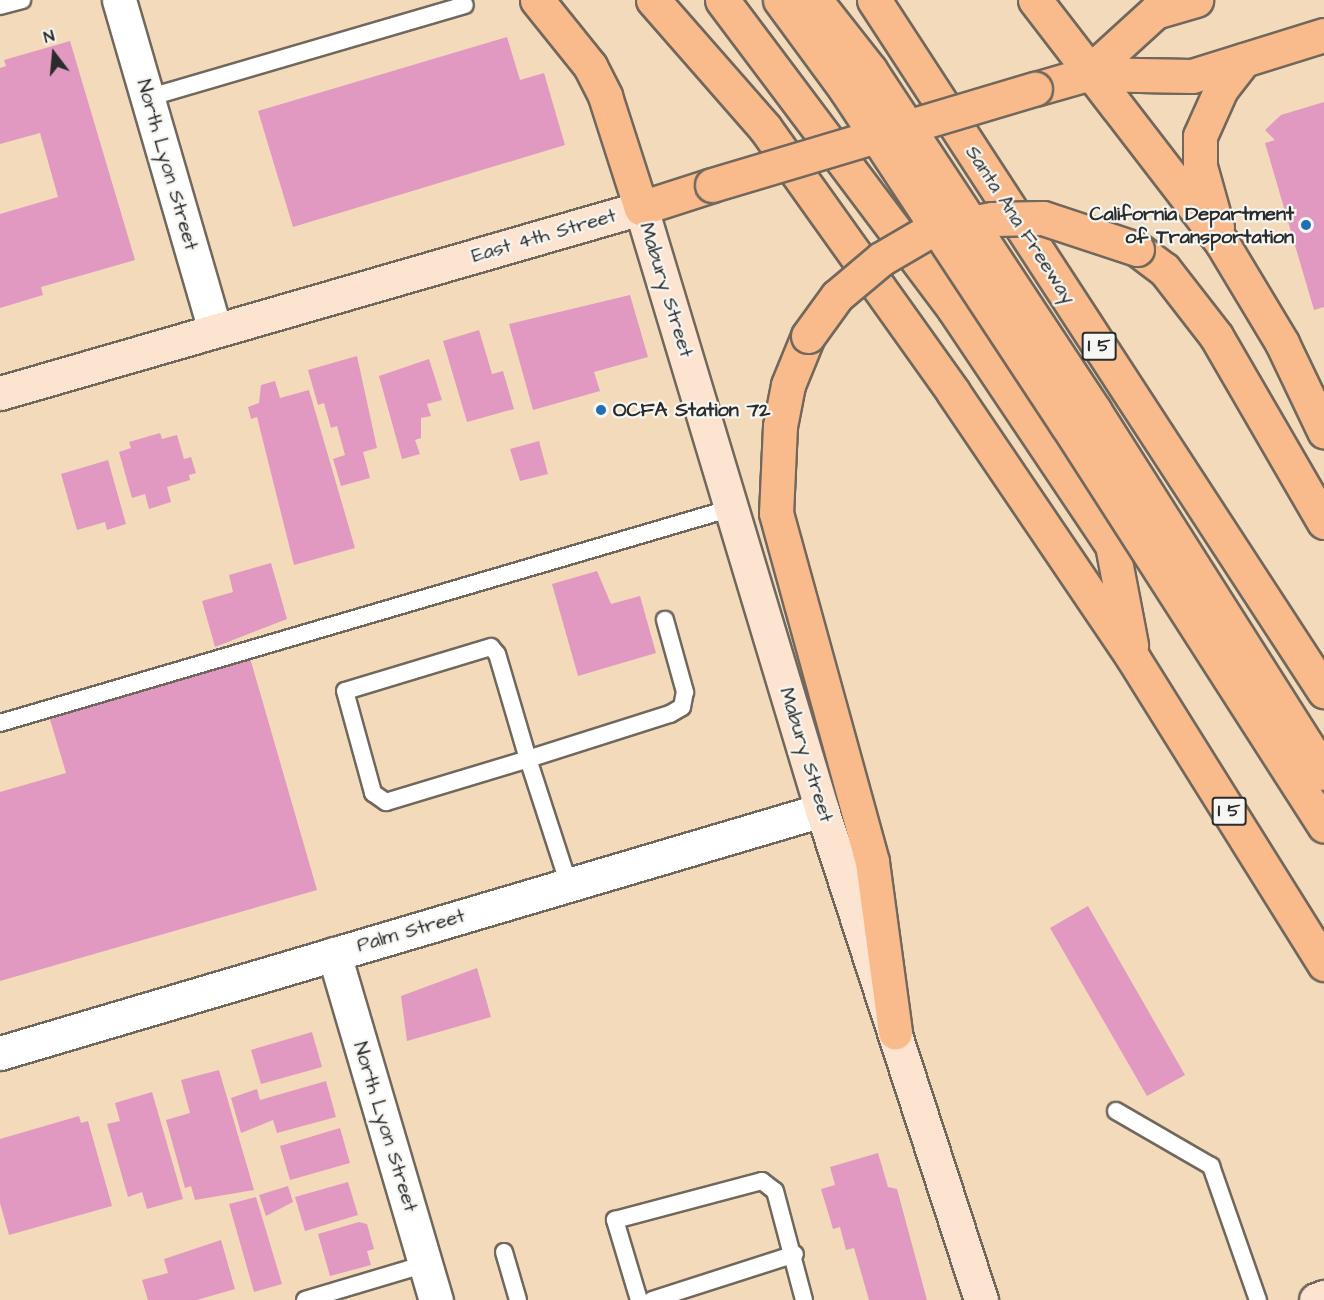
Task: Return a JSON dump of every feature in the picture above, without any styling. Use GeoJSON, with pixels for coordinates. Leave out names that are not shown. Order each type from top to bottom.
{"type":"FeatureCollection","features":[{"type":"Feature","properties":{"kind":"main road"},"geometry":{"type":"LineString","coordinates":[[537,0],[590,66],[605,96],[641,208]]}},
{"type":"Feature","properties":{"kind":"main road","name":"I 5"},"geometry":{"type":"LineString","coordinates":[[653,0],[765,128],[1133,658],[1324,964]]}},
{"type":"Feature","properties":{"kind":"main road","name":"I 5"},"geometry":{"type":"LineString","coordinates":[[722,0],[954,309],[1112,545],[1133,658]]}},
{"type":"Feature","properties":{"kind":"main road"},"geometry":{"type":"LineString","coordinates":[[780,0],[846,90],[1054,405],[1324,826]]}},
{"type":"Feature","properties":{"kind":"main road"},"geometry":{"type":"LineString","coordinates":[[815,0],[870,70],[1088,400],[1324,773]]}},
{"type":"Feature","properties":{"kind":"main road","name":"Santa Ana Freeway"},"geometry":{"type":"LineString","coordinates":[[874,0],[1324,691]]}},
{"type":"Feature","properties":{"kind":"main road"},"geometry":{"type":"LineString","coordinates":[[1035,0],[1087,74],[1222,243],[1282,343],[1324,431]]}},
{"type":"Feature","properties":{"kind":"main road","name":"East 4th Street"},"geometry":{"type":"LineString","coordinates":[[1087,74],[1155,12],[1196,0]]}},
{"type":"Feature","properties":{"kind":"main road","name":"East 4th Street"},"geometry":{"type":"LineString","coordinates":[[0,393],[641,208],[1087,74],[1192,76],[1324,35]]}},
{"type":"Feature","properties":{"kind":"main road"},"geometry":{"type":"LineString","coordinates":[[1222,243],[1200,166],[1200,136],[1221,89],[1244,60]]}},
{"type":"Feature","properties":{"kind":"main road","name":"Mabury Street"},"geometry":{"type":"LineString","coordinates":[[641,208],[822,810],[981,1300]]}},
{"type":"Feature","properties":{"kind":"main road"},"geometry":{"type":"LineString","coordinates":[[895,1032],[872,861],[776,513],[780,426],[788,385],[808,336],[837,296],[881,260],[929,231],[992,219],[1043,218],[1137,249],[1164,269],[1216,336],[1324,522]]}},
{"type":"Feature","properties":{"kind":"main road"},"geometry":{"type":"LineString","coordinates":[[1316,1300],[1324,1297]]}},
{"type":"Feature","properties":{"kind":"street","name":"North Lyon Street"},"geometry":{"type":"LineString","coordinates":[[119,0],[215,330]]}},
{"type":"Feature","properties":{"kind":"street","name":"Palm Street"},"geometry":{"type":"LineString","coordinates":[[0,1053],[822,810]]}},
{"type":"Feature","properties":{"kind":"street","name":"North Lyon Street"},"geometry":{"type":"LineString","coordinates":[[334,954],[436,1300]]}},
{"type":"Feature","properties":{"kind":"lane"},"geometry":{"type":"LineString","coordinates":[[0,6],[22,0]]}},
{"type":"Feature","properties":{"kind":"lane"},"geometry":{"type":"LineString","coordinates":[[147,98],[465,6]]}},
{"type":"Feature","properties":{"kind":"lane"},"geometry":{"type":"LineString","coordinates":[[0,723],[732,508]]}},
{"type":"Feature","properties":{"kind":"lane"},"geometry":{"type":"LineString","coordinates":[[569,885],[528,759],[491,648],[345,691],[378,801],[528,759],[681,707],[685,692],[665,620]]}},
{"type":"Feature","properties":{"kind":"lane"},"geometry":{"type":"LineString","coordinates":[[1116,1112],[1211,1166],[1258,1300]]}},
{"type":"Feature","properties":{"kind":"lane"},"geometry":{"type":"LineString","coordinates":[[639,1300],[615,1220],[762,1181],[775,1191],[795,1254],[804,1300]]}},
{"type":"Feature","properties":{"kind":"lane"},"geometry":{"type":"LineString","coordinates":[[504,1252],[518,1300]]}},
{"type":"Feature","properties":{"kind":"lane"},"geometry":{"type":"LineString","coordinates":[[652,1300],[795,1254]]}},
{"type":"Feature","properties":{"kind":"lane"},"geometry":{"type":"LineString","coordinates":[[305,1300],[426,1264]]}},
{"type":"Feature","properties":{"kind":"building"},"geometry":{"type":"Polygon","coordinates":[[[507,37],[520,80],[544,73],[565,145],[293,227],[258,111],[507,37]]]}},
{"type":"Feature","properties":{"kind":"building"},"geometry":{"type":"Polygon","coordinates":[[[70,41],[135,260],[41,287],[43,295],[0,308],[0,214],[58,197],[40,133],[0,144],[0,68],[6,66],[4,60],[70,41]]]}},
{"type":"Feature","properties":{"kind":"building","name":"California Department of Transportation"},"geometry":{"type":"Polygon","coordinates":[[[1324,102],[1324,307],[1314,310],[1265,143],[1275,140],[1265,130],[1281,115],[1324,102]]]}},
{"type":"Feature","properties":{"kind":"building"},"geometry":{"type":"Polygon","coordinates":[[[630,295],[648,357],[594,372],[600,391],[533,410],[509,324],[630,295]]]}},
{"type":"Feature","properties":{"kind":"building"},"geometry":{"type":"Polygon","coordinates":[[[479,330],[492,374],[503,371],[514,409],[467,422],[443,341],[479,330]]]}},
{"type":"Feature","properties":{"kind":"building"},"geometry":{"type":"Polygon","coordinates":[[[357,356],[377,448],[363,452],[370,478],[341,486],[333,459],[345,455],[337,426],[331,428],[324,403],[318,405],[308,370],[357,356]]]}},
{"type":"Feature","properties":{"kind":"building"},"geometry":{"type":"Polygon","coordinates":[[[429,359],[442,400],[427,404],[431,416],[421,418],[421,438],[415,440],[420,454],[402,459],[379,376],[429,359]]]}},
{"type":"Feature","properties":{"kind":"building"},"geometry":{"type":"Polygon","coordinates":[[[275,381],[280,398],[309,390],[355,548],[294,565],[257,417],[251,419],[248,407],[259,403],[261,385],[275,381]]]}},
{"type":"Feature","properties":{"kind":"building"},"geometry":{"type":"Polygon","coordinates":[[[160,433],[162,439],[177,435],[184,459],[191,457],[196,473],[189,475],[190,480],[167,487],[171,502],[149,509],[145,494],[132,498],[119,452],[131,448],[129,442],[160,433]]]}},
{"type":"Feature","properties":{"kind":"building"},"geometry":{"type":"Polygon","coordinates":[[[539,441],[548,474],[520,481],[510,449],[539,441]]]}},
{"type":"Feature","properties":{"kind":"building"},"geometry":{"type":"Polygon","coordinates":[[[108,460],[126,524],[107,530],[105,522],[77,530],[61,474],[108,460]]]}},
{"type":"Feature","properties":{"kind":"building"},"geometry":{"type":"Polygon","coordinates":[[[271,563],[287,619],[215,647],[202,601],[233,592],[229,575],[271,563]]]}},
{"type":"Feature","properties":{"kind":"building"},"geometry":{"type":"Polygon","coordinates":[[[597,571],[611,604],[640,596],[656,653],[578,676],[552,584],[597,571]]]}},
{"type":"Feature","properties":{"kind":"building"},"geometry":{"type":"Polygon","coordinates":[[[250,658],[317,890],[0,981],[0,792],[66,773],[49,716],[250,658]]]}},
{"type":"Feature","properties":{"kind":"building"},"geometry":{"type":"Polygon","coordinates":[[[1088,906],[1185,1075],[1147,1096],[1050,928],[1088,906]]]}},
{"type":"Feature","properties":{"kind":"building"},"geometry":{"type":"Polygon","coordinates":[[[477,968],[491,1017],[407,1041],[401,996],[477,968]]]}},
{"type":"Feature","properties":{"kind":"building"},"geometry":{"type":"Polygon","coordinates":[[[312,1032],[322,1067],[261,1084],[251,1050],[312,1032]]]}},
{"type":"Feature","properties":{"kind":"building"},"geometry":{"type":"Polygon","coordinates":[[[219,1070],[254,1190],[195,1200],[191,1186],[185,1188],[166,1120],[190,1113],[181,1080],[219,1070]]]}},
{"type":"Feature","properties":{"kind":"building"},"geometry":{"type":"Polygon","coordinates":[[[326,1081],[336,1117],[277,1133],[273,1120],[241,1133],[231,1098],[257,1089],[260,1100],[326,1081]]]}},
{"type":"Feature","properties":{"kind":"building"},"geometry":{"type":"Polygon","coordinates":[[[152,1092],[183,1199],[147,1209],[142,1192],[128,1197],[107,1124],[120,1121],[115,1103],[152,1092]]]}},
{"type":"Feature","properties":{"kind":"building"},"geometry":{"type":"Polygon","coordinates":[[[79,1116],[81,1123],[88,1121],[112,1206],[9,1235],[0,1203],[0,1139],[79,1116]]]}},
{"type":"Feature","properties":{"kind":"building"},"geometry":{"type":"Polygon","coordinates":[[[340,1128],[350,1163],[290,1180],[280,1146],[340,1128]]]}},
{"type":"Feature","properties":{"kind":"building"},"geometry":{"type":"Polygon","coordinates":[[[878,1153],[888,1187],[897,1189],[927,1300],[869,1300],[854,1248],[846,1250],[840,1227],[833,1229],[821,1189],[835,1185],[830,1167],[878,1153]]]}},
{"type":"Feature","properties":{"kind":"building"},"geometry":{"type":"Polygon","coordinates":[[[348,1182],[358,1215],[305,1231],[295,1197],[348,1182]]]}},
{"type":"Feature","properties":{"kind":"building"},"geometry":{"type":"Polygon","coordinates":[[[288,1186],[293,1202],[266,1216],[259,1195],[288,1186]]]}},
{"type":"Feature","properties":{"kind":"building"},"geometry":{"type":"Polygon","coordinates":[[[256,1197],[282,1284],[254,1292],[229,1204],[256,1197]]]}},
{"type":"Feature","properties":{"kind":"building"},"geometry":{"type":"Polygon","coordinates":[[[359,1222],[367,1224],[374,1249],[367,1251],[371,1265],[330,1276],[318,1234],[359,1222]]]}},
{"type":"Feature","properties":{"kind":"building"},"geometry":{"type":"Polygon","coordinates":[[[221,1240],[235,1289],[197,1300],[148,1300],[142,1280],[168,1273],[164,1259],[221,1240]]]}},
{"type":"Feature","properties":{"kind":"place","name":"California Department of Transportation"},"geometry":{"type":"Point","coordinates":[1306,225]}},
{"type":"Feature","properties":{"kind":"place","name":"OCFA Station 72"},"geometry":{"type":"Point","coordinates":[601,410]}}]}
